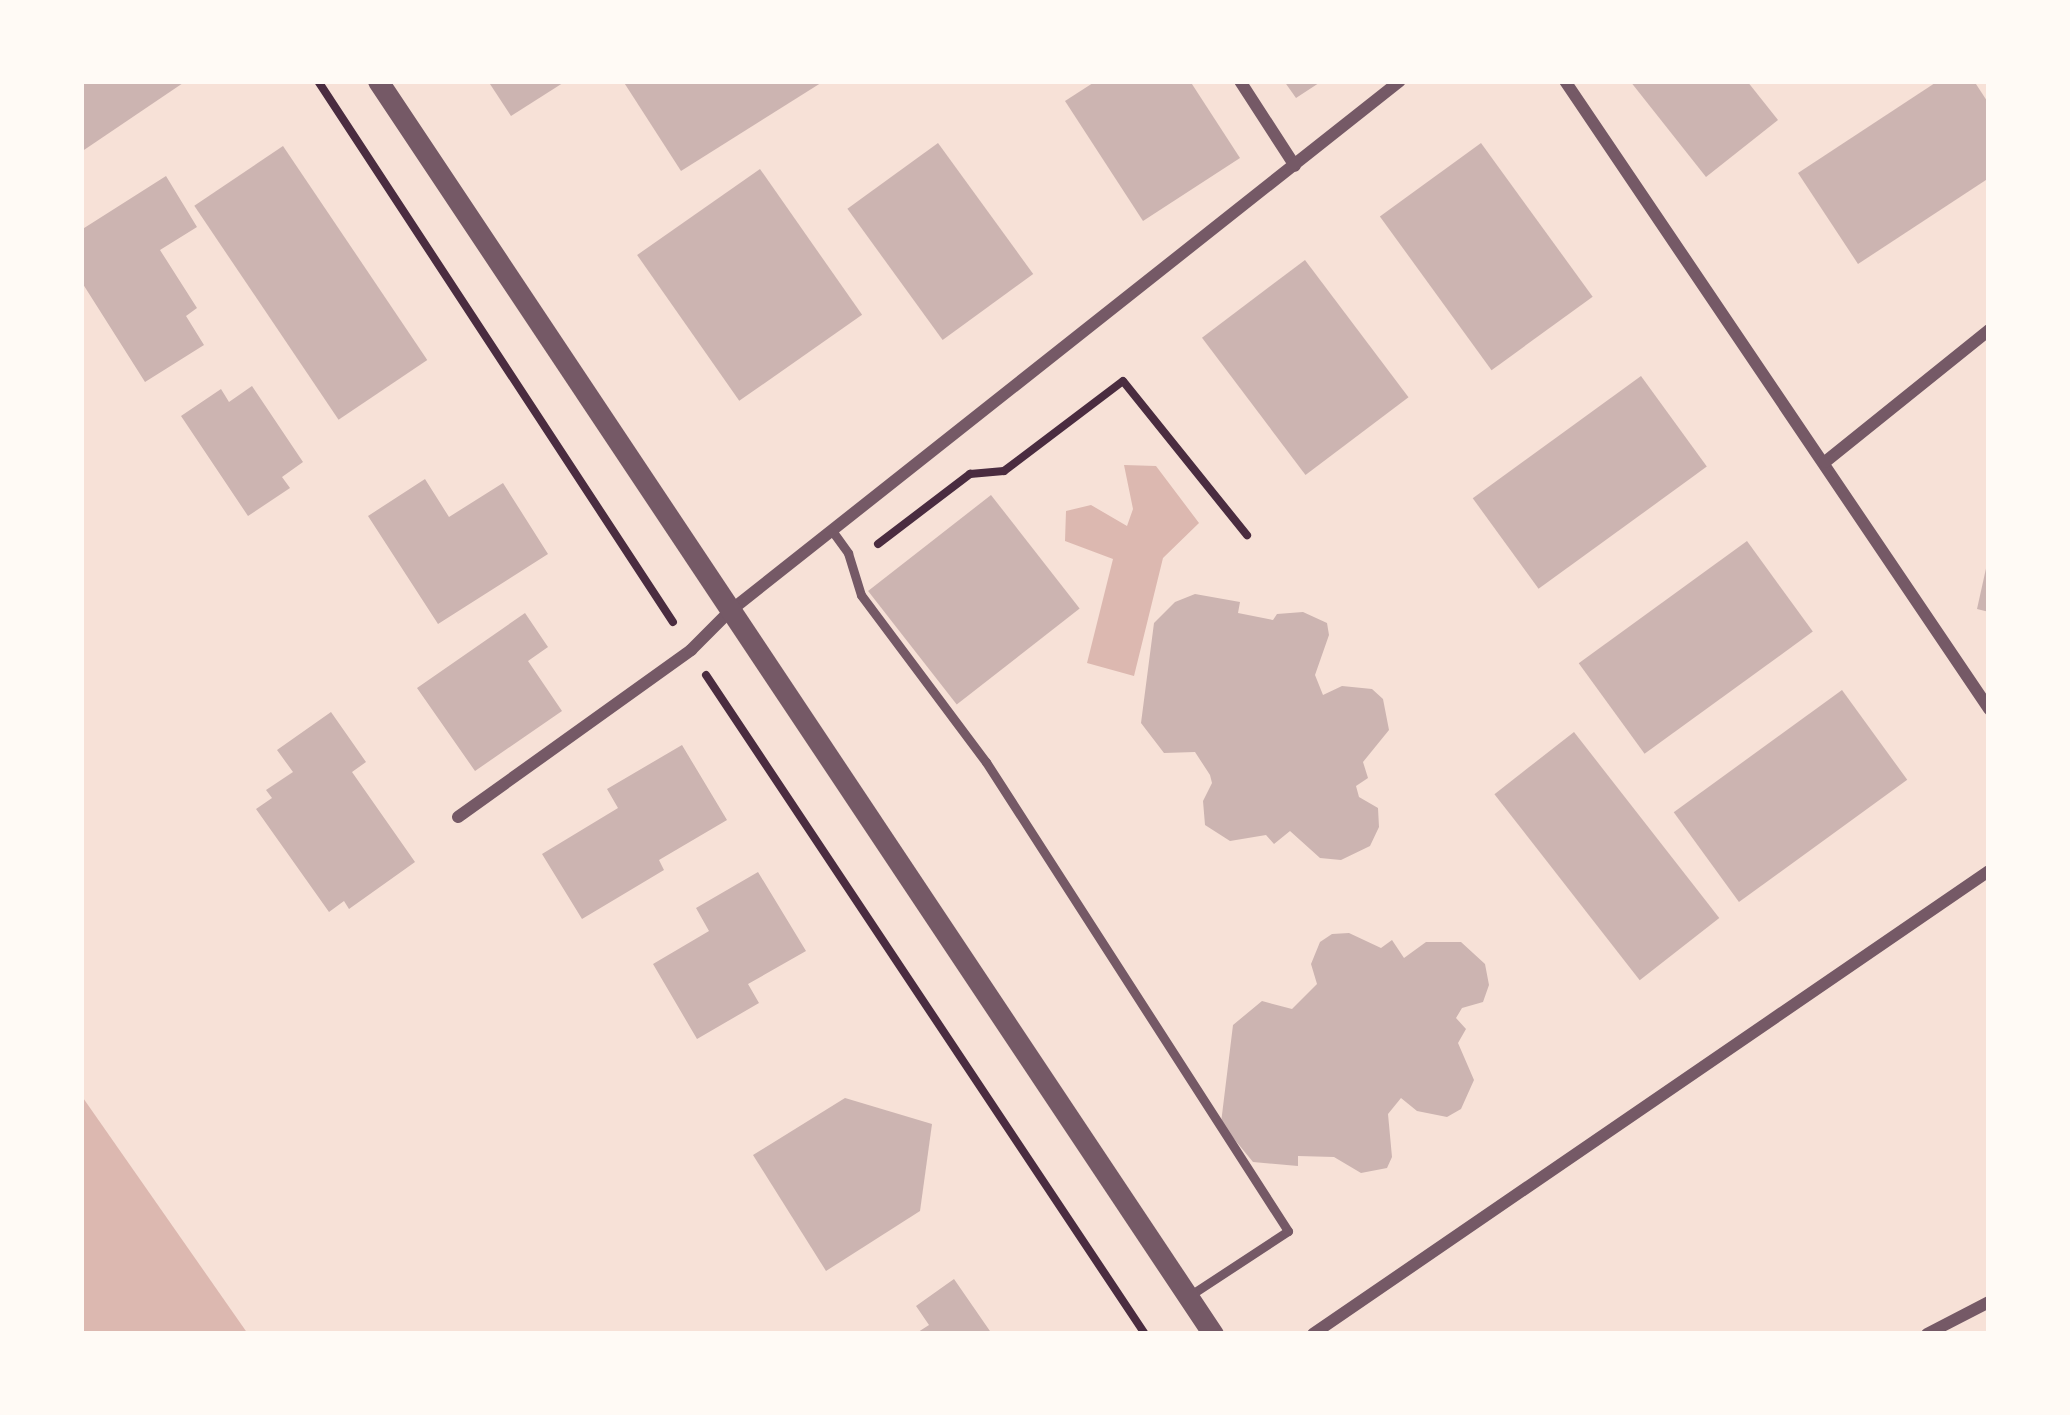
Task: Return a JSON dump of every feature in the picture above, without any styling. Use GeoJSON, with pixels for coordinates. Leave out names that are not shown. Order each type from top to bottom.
{"type":"FeatureCollection","features":[{"type":"Feature","properties":{"kind":"street"},"geometry":{"type":"LineString","coordinates":[[378,81],[1213,1334]]}},
{"type":"Feature","properties":{"kind":"street"},"geometry":{"type":"LineString","coordinates":[[1240,81],[1295,166]]}},
{"type":"Feature","properties":{"kind":"street"},"geometry":{"type":"LineString","coordinates":[[458,817],[692,650],[730,611],[1400,81]]}},
{"type":"Feature","properties":{"kind":"street"},"geometry":{"type":"LineString","coordinates":[[1565,81],[1989,709]]}},
{"type":"Feature","properties":{"kind":"street"},"geometry":{"type":"LineString","coordinates":[[1825,462],[1989,330]]}},
{"type":"Feature","properties":{"kind":"street"},"geometry":{"type":"LineString","coordinates":[[1313,1334],[1989,871]]}},
{"type":"Feature","properties":{"kind":"street"},"geometry":{"type":"LineString","coordinates":[[1927,1334],[1989,1302]]}},
{"type":"Feature","properties":{"kind":"lane"},"geometry":{"type":"LineString","coordinates":[[833,532],[852,564],[861,595],[986,762],[1288,1231],[1188,1297]]}},
{"type":"Feature","properties":{"kind":"path"},"geometry":{"type":"LineString","coordinates":[[318,81],[1145,1334]]}},
{"type":"Feature","properties":{"kind":"path"},"geometry":{"type":"LineString","coordinates":[[852,564],[970,474],[1004,471],[1123,381],[1247,535]]}},
{"type":"Feature","properties":{"kind":"shaded area"},"geometry":{"type":"Polygon","coordinates":[[[1124,465],[1156,466],[1199,523],[1163,558],[1134,676],[1087,663],[1113,559],[1065,541],[1066,511],[1091,505],[1127,526],[1133,509],[1124,465]]]}},
{"type":"Feature","properties":{"kind":"shaded area"},"geometry":{"type":"Polygon","coordinates":[[[81,1095],[248,1334],[81,1334],[81,1095]]]}},
{"type":"Feature","properties":{"kind":"building"},"geometry":{"type":"Polygon","coordinates":[[[81,81],[186,81],[81,152],[81,81]]]}},
{"type":"Feature","properties":{"kind":"building"},"geometry":{"type":"Polygon","coordinates":[[[488,81],[566,81],[511,116],[488,81]]]}},
{"type":"Feature","properties":{"kind":"building"},"geometry":{"type":"Polygon","coordinates":[[[623,81],[824,81],[681,171],[623,81]]]}},
{"type":"Feature","properties":{"kind":"building"},"geometry":{"type":"Polygon","coordinates":[[[1096,81],[1190,81],[1240,158],[1143,221],[1065,101],[1096,81]]]}},
{"type":"Feature","properties":{"kind":"building"},"geometry":{"type":"Polygon","coordinates":[[[1284,81],[1322,81],[1296,98],[1284,81]]]}},
{"type":"Feature","properties":{"kind":"building"},"geometry":{"type":"Polygon","coordinates":[[[1630,81],[1747,81],[1778,120],[1706,177],[1630,81]]]}},
{"type":"Feature","properties":{"kind":"building"},"geometry":{"type":"Polygon","coordinates":[[[1938,81],[1974,81],[1989,104],[1989,178],[1858,264],[1798,173],[1938,81]]]}},
{"type":"Feature","properties":{"kind":"building"},"geometry":{"type":"Polygon","coordinates":[[[938,143],[1033,274],[943,340],[847,209],[938,143]]]}},
{"type":"Feature","properties":{"kind":"building"},"geometry":{"type":"Polygon","coordinates":[[[1481,143],[1593,297],[1492,370],[1380,216],[1481,143]]]}},
{"type":"Feature","properties":{"kind":"building"},"geometry":{"type":"Polygon","coordinates":[[[283,146],[427,360],[339,420],[194,206],[283,146]]]}},
{"type":"Feature","properties":{"kind":"building"},"geometry":{"type":"Polygon","coordinates":[[[760,169],[862,315],[739,401],[637,255],[760,169]]]}},
{"type":"Feature","properties":{"kind":"building"},"geometry":{"type":"Polygon","coordinates":[[[166,176],[197,227],[160,250],[197,308],[186,316],[204,345],[145,382],[81,281],[81,230],[166,176]]]}},
{"type":"Feature","properties":{"kind":"building"},"geometry":{"type":"Polygon","coordinates":[[[1305,260],[1409,397],[1305,475],[1202,338],[1305,260]]]}},
{"type":"Feature","properties":{"kind":"building"},"geometry":{"type":"Polygon","coordinates":[[[1641,376],[1707,467],[1539,589],[1473,498],[1641,376]]]}},
{"type":"Feature","properties":{"kind":"building"},"geometry":{"type":"Polygon","coordinates":[[[252,386],[303,462],[282,477],[290,488],[248,516],[181,416],[221,389],[229,402],[252,386]]]}},
{"type":"Feature","properties":{"kind":"building"},"geometry":{"type":"Polygon","coordinates":[[[425,479],[449,517],[503,483],[548,554],[438,624],[368,516],[425,479]]]}},
{"type":"Feature","properties":{"kind":"building"},"geometry":{"type":"Polygon","coordinates":[[[991,495],[1080,608],[957,705],[868,591],[991,495]]]}},
{"type":"Feature","properties":{"kind":"building"},"geometry":{"type":"Polygon","coordinates":[[[1747,541],[1813,632],[1645,754],[1579,663],[1747,541]]]}},
{"type":"Feature","properties":{"kind":"building"},"geometry":{"type":"Polygon","coordinates":[[[1989,564],[1989,612],[1977,609],[1989,564]]]}},
{"type":"Feature","properties":{"kind":"building"},"geometry":{"type":"Polygon","coordinates":[[[1195,594],[1240,602],[1238,613],[1273,620],[1277,614],[1303,612],[1327,623],[1329,635],[1315,675],[1323,695],[1342,686],[1372,689],[1383,699],[1389,730],[1363,762],[1368,778],[1356,786],[1359,797],[1378,808],[1379,827],[1370,846],[1341,860],[1320,858],[1290,831],[1274,844],[1266,835],[1230,841],[1205,825],[1203,801],[1212,783],[1210,775],[1195,752],[1164,753],[1141,723],[1154,623],[1175,602],[1195,594]]]}},
{"type":"Feature","properties":{"kind":"building"},"geometry":{"type":"Polygon","coordinates":[[[525,613],[548,647],[528,661],[562,711],[475,771],[417,688],[525,613]]]}},
{"type":"Feature","properties":{"kind":"building"},"geometry":{"type":"Polygon","coordinates":[[[1842,690],[1907,780],[1739,902],[1674,812],[1842,690]]]}},
{"type":"Feature","properties":{"kind":"building"},"geometry":{"type":"Polygon","coordinates":[[[331,712],[366,762],[352,772],[415,862],[349,909],[344,901],[329,912],[256,809],[272,798],[266,790],[293,772],[277,750],[331,712]]]}},
{"type":"Feature","properties":{"kind":"building"},"geometry":{"type":"Polygon","coordinates":[[[1574,732],[1719,918],[1640,980],[1494,794],[1574,732]]]}},
{"type":"Feature","properties":{"kind":"building"},"geometry":{"type":"Polygon","coordinates":[[[682,745],[727,820],[659,860],[664,870],[582,919],[542,854],[618,808],[607,789],[682,745]]]}},
{"type":"Feature","properties":{"kind":"building"},"geometry":{"type":"Polygon","coordinates":[[[758,872],[806,951],[748,984],[759,1003],[697,1039],[653,964],[709,931],[696,908],[758,872]]]}},
{"type":"Feature","properties":{"kind":"building"},"geometry":{"type":"Polygon","coordinates":[[[1349,933],[1381,948],[1392,940],[1404,958],[1426,942],[1461,942],[1485,964],[1489,985],[1483,1002],[1462,1008],[1456,1018],[1466,1029],[1458,1043],[1474,1080],[1461,1109],[1447,1117],[1417,1111],[1401,1098],[1388,1114],[1392,1157],[1387,1168],[1361,1173],[1334,1157],[1298,1156],[1298,1166],[1253,1162],[1221,1123],[1233,1025],[1262,1001],[1292,1009],[1317,984],[1311,964],[1320,942],[1332,934],[1349,933]]]}},
{"type":"Feature","properties":{"kind":"building"},"geometry":{"type":"Polygon","coordinates":[[[845,1098],[932,1124],[920,1211],[826,1271],[753,1155],[845,1098]]]}},
{"type":"Feature","properties":{"kind":"building"},"geometry":{"type":"Polygon","coordinates":[[[954,1279],[992,1334],[915,1334],[929,1325],[916,1306],[954,1279]]]}}]}
